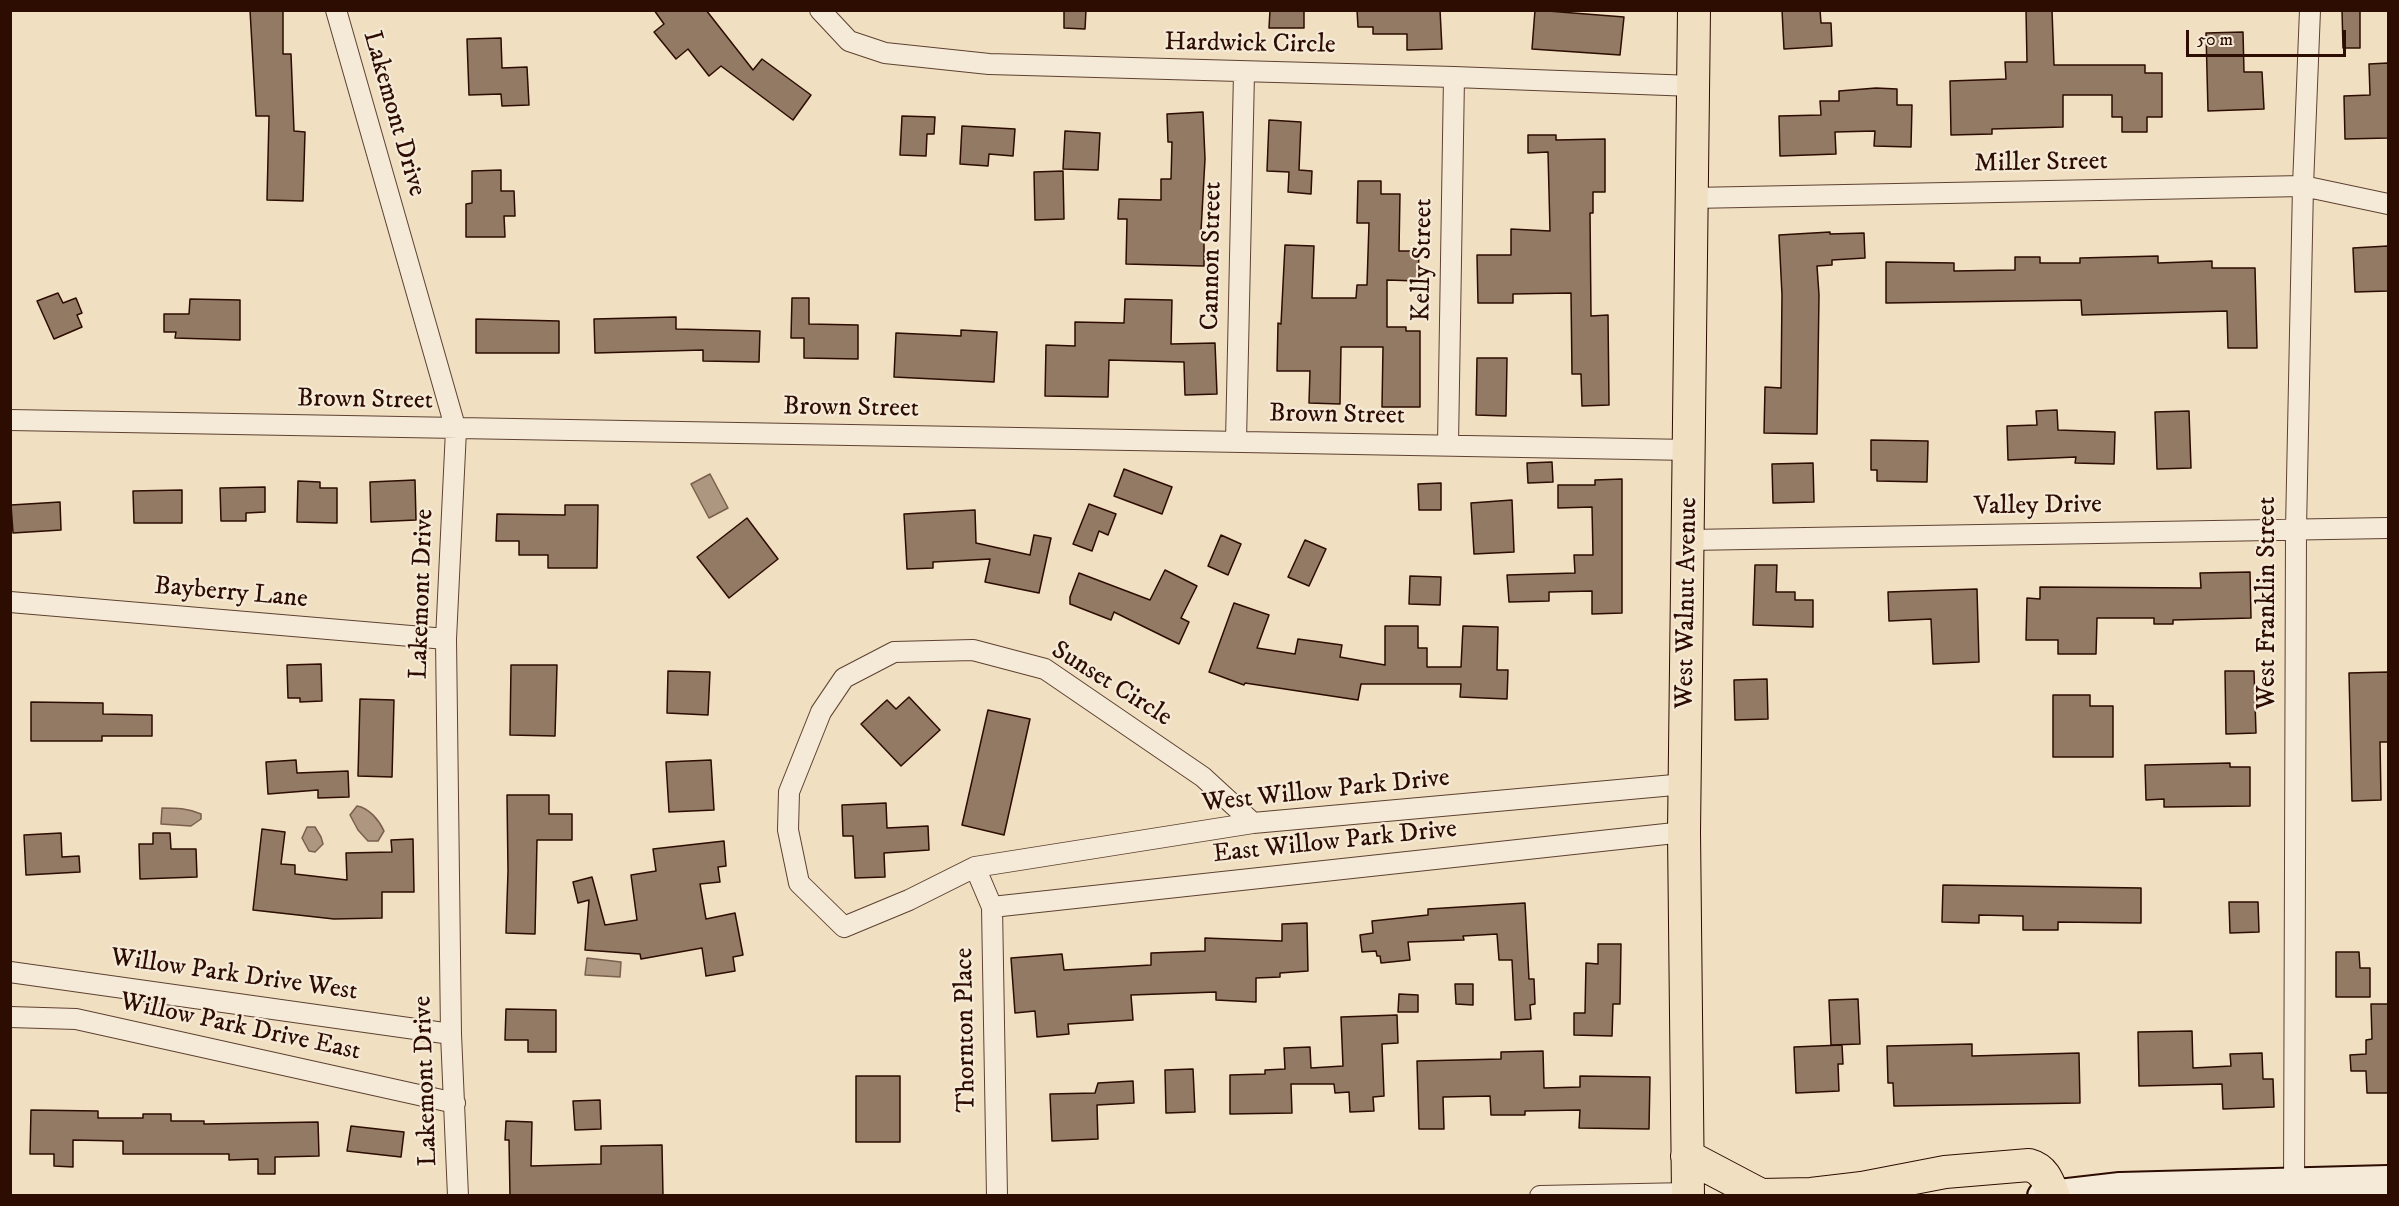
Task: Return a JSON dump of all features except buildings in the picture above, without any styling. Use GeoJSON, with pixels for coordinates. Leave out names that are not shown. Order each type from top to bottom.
{"type":"FeatureCollection","features":[{"type":"Feature","properties":{"kind":"main road","name":"West Walnut Avenue"},"geometry":{"type":"LineString","coordinates":[[1687,1195],[1684,832],[1694,10]]}},
{"type":"Feature","properties":{"kind":"main road"},"geometry":{"type":"LineString","coordinates":[[1687,1156],[1761,1195],[1811,1194],[1862,1188],[1945,1172],[2029,1165],[2040,1170],[2046,1178],[2047,1195],[2120,1187],[2294,1189],[2388,1180]]}},
{"type":"Feature","properties":{"kind":"street","name":"Lakemont Drive"},"geometry":{"type":"LineString","coordinates":[[336,10],[456,430],[446,639],[451,1034],[458,1196]]}},
{"type":"Feature","properties":{"kind":"street","name":"Hardwick Circle"},"geometry":{"type":"LineString","coordinates":[[820,10],[849,41],[885,53],[989,64],[1693,86]]}},
{"type":"Feature","properties":{"kind":"street","name":"West Franklin Street"},"geometry":{"type":"LineString","coordinates":[[2294,1189],[2296,529],[2303,186],[2310,10]]}},
{"type":"Feature","properties":{"kind":"street","name":"Cannon Street"},"geometry":{"type":"LineString","coordinates":[[1236,441],[1245,73]]}},
{"type":"Feature","properties":{"kind":"street","name":"Kelly Street"},"geometry":{"type":"LineString","coordinates":[[1448,444],[1454,77]]}},
{"type":"Feature","properties":{"kind":"street","name":"Miller Street"},"geometry":{"type":"LineString","coordinates":[[1692,198],[2303,186],[2388,204]]}},
{"type":"Feature","properties":{"kind":"street","name":"Brown Street"},"geometry":{"type":"LineString","coordinates":[[10,420],[456,430],[1448,444],[1690,450]]}},
{"type":"Feature","properties":{"kind":"street","name":"Valley Drive"},"geometry":{"type":"LineString","coordinates":[[1689,540],[2388,528]]}},
{"type":"Feature","properties":{"kind":"street","name":"Bayberry Lane"},"geometry":{"type":"LineString","coordinates":[[10,602],[446,639]]}},
{"type":"Feature","properties":{"kind":"street","name":"Sunset Circle"},"geometry":{"type":"LineString","coordinates":[[975,867],[909,900],[844,927],[799,883],[788,830],[789,792],[820,712],[844,678],[894,652],[973,650],[1045,669],[1203,777],[1253,823]]}},
{"type":"Feature","properties":{"kind":"street","name":"West Willow Park Drive"},"geometry":{"type":"LineString","coordinates":[[975,867],[1253,823],[1685,784]]}},
{"type":"Feature","properties":{"kind":"street","name":"East Willow Park Drive"},"geometry":{"type":"LineString","coordinates":[[992,907],[1684,832]]}},
{"type":"Feature","properties":{"kind":"street","name":"Thornton Place"},"geometry":{"type":"LineString","coordinates":[[975,867],[992,907],[997,1196]]}},
{"type":"Feature","properties":{"kind":"street","name":"Willow Park Drive West"},"geometry":{"type":"LineString","coordinates":[[10,972],[451,1034]]}},
{"type":"Feature","properties":{"kind":"street","name":"Willow Park Drive East"},"geometry":{"type":"LineString","coordinates":[[10,1017],[76,1019],[455,1103]]}},
{"type":"Feature","properties":{"kind":"street"},"geometry":{"type":"LineString","coordinates":[[1540,1196],[1687,1195]]}},
{"type":"Feature","properties":{"kind":"shaded area"},"geometry":{"type":"Polygon","coordinates":[[[710,474],[728,508],[709,518],[691,484],[710,474]]]}},
{"type":"Feature","properties":{"kind":"shaded area"},"geometry":{"type":"Polygon","coordinates":[[[357,806],[369,812],[382,827],[384,831],[378,841],[368,841],[358,830],[350,815],[357,806]]]}},
{"type":"Feature","properties":{"kind":"shaded area"},"geometry":{"type":"Polygon","coordinates":[[[162,808],[191,811],[201,814],[201,819],[191,826],[161,824],[162,808]]]}},
{"type":"Feature","properties":{"kind":"shaded area"},"geometry":{"type":"Polygon","coordinates":[[[307,827],[315,827],[321,837],[323,844],[315,852],[309,851],[302,838],[307,827]]]}},
{"type":"Feature","properties":{"kind":"shaded area"},"geometry":{"type":"Polygon","coordinates":[[[587,958],[621,962],[620,977],[585,975],[587,958]]]}}]}
